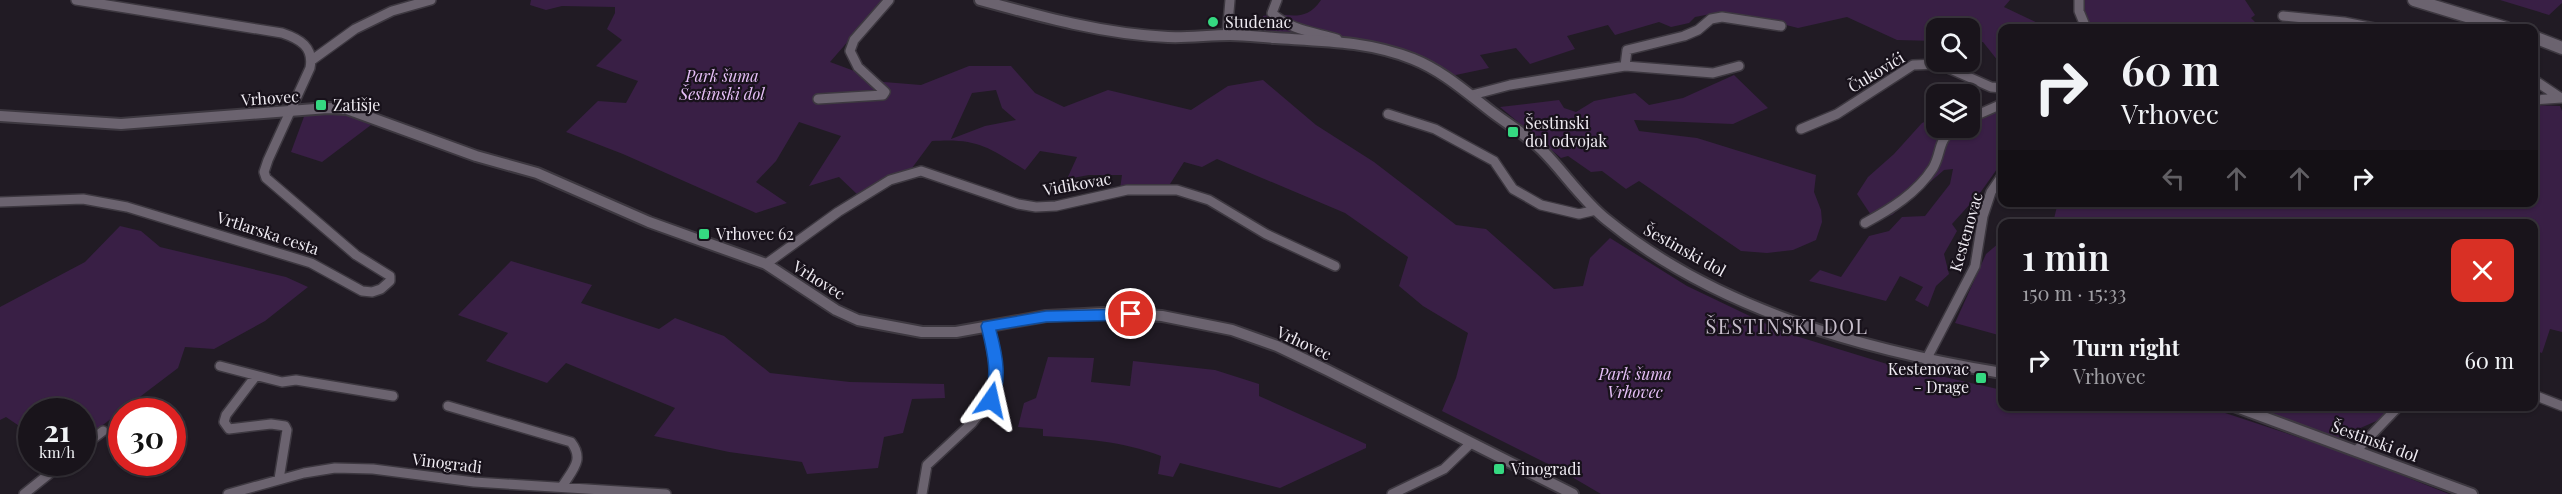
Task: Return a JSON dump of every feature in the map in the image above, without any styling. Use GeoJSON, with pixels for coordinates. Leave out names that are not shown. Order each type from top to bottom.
{"type":"FeatureCollection","features":[{"type":"Feature","properties":{"kind":"main road"},"geometry":{"type":"LineString","coordinates":[[2414,0],[2493,24]]}},
{"type":"Feature","properties":{"kind":"main road"},"geometry":{"type":"LineString","coordinates":[[2538,39],[2562,48]]}},
{"type":"Feature","properties":{"kind":"street"},"geometry":{"type":"LineString","coordinates":[[76,0],[282,33],[297,38],[304,44],[312,60],[310,70],[290,111]]}},
{"type":"Feature","properties":{"kind":"street"},"geometry":{"type":"LineString","coordinates":[[312,60],[355,29],[392,11],[431,0]]}},
{"type":"Feature","properties":{"kind":"street"},"geometry":{"type":"LineString","coordinates":[[818,99],[883,95],[885,92],[858,67],[850,51],[854,40],[889,0]]}},
{"type":"Feature","properties":{"kind":"street","name":"Šestinski dol"},"geometry":{"type":"LineString","coordinates":[[980,0],[1069,23],[1117,31],[1168,37],[1227,35],[1338,39],[1374,45],[1417,60],[1472,95],[1537,146],[1596,210],[1650,253],[1719,289],[1815,326],[1926,360],[1998,372]]}},
{"type":"Feature","properties":{"kind":"street"},"geometry":{"type":"LineString","coordinates":[[1227,35],[1230,0]]}},
{"type":"Feature","properties":{"kind":"street"},"geometry":{"type":"LineString","coordinates":[[1277,0],[1272,13],[1277,19],[1338,39]]}},
{"type":"Feature","properties":{"kind":"street"},"geometry":{"type":"LineString","coordinates":[[2079,0],[2079,11],[2084,24]]}},
{"type":"Feature","properties":{"kind":"street"},"geometry":{"type":"LineString","coordinates":[[2283,16],[2354,24]]}},
{"type":"Feature","properties":{"kind":"street"},"geometry":{"type":"LineString","coordinates":[[1625,66],[1627,50],[1684,36],[1698,30],[1711,19],[1722,17],[1781,26]]}},
{"type":"Feature","properties":{"kind":"street"},"geometry":{"type":"LineString","coordinates":[[2538,39],[2562,42]]}},
{"type":"Feature","properties":{"kind":"street","name":"Čukovići"},"geometry":{"type":"LineString","coordinates":[[1801,129],[1837,114],[1913,65],[1939,64],[1991,87],[1998,88]]}},
{"type":"Feature","properties":{"kind":"street"},"geometry":{"type":"LineString","coordinates":[[1472,95],[1510,85],[1625,66],[1713,73],[1739,66]]}},
{"type":"Feature","properties":{"kind":"street"},"geometry":{"type":"LineString","coordinates":[[2538,83],[2561,98]]}},
{"type":"Feature","properties":{"kind":"street"},"geometry":{"type":"LineString","coordinates":[[2538,100],[2561,98]]}},
{"type":"Feature","properties":{"kind":"street"},"geometry":{"type":"LineString","coordinates":[[1980,114],[1998,106]]}},
{"type":"Feature","properties":{"kind":"street","name":"Vrhovec"},"geometry":{"type":"LineString","coordinates":[[0,116],[121,124],[327,108],[357,112],[476,156],[537,173],[649,222],[766,264],[837,310],[858,320],[922,332],[956,332],[1046,316],[1103,313],[1162,316],[1232,330],[1277,346],[1327,370],[1573,494]]}},
{"type":"Feature","properties":{"kind":"street","name":"Vrtlarska cesta"},"geometry":{"type":"LineString","coordinates":[[0,202],[83,199],[133,208],[311,263],[327,269],[360,292],[377,292],[387,285],[390,276],[356,255],[266,178],[265,168],[290,111]]}},
{"type":"Feature","properties":{"kind":"street"},"geometry":{"type":"LineString","coordinates":[[1388,114],[1435,129],[1494,161],[1513,189],[1541,205],[1579,214],[1596,210]]}},
{"type":"Feature","properties":{"kind":"street"},"geometry":{"type":"LineString","coordinates":[[1865,223],[1903,201],[1935,165],[1939,142],[1943,138]]}},
{"type":"Feature","properties":{"kind":"street","name":"Vidikovac"},"geometry":{"type":"LineString","coordinates":[[766,264],[838,212],[890,180],[921,171],[1031,206],[1056,206],[1126,190],[1178,190],[1209,200],[1266,234],[1335,266]]}},
{"type":"Feature","properties":{"kind":"street","name":"Kestenovac"},"geometry":{"type":"LineString","coordinates":[[1926,360],[1975,266],[1983,216],[1991,192],[1998,182]]}},
{"type":"Feature","properties":{"kind":"street"},"geometry":{"type":"LineString","coordinates":[[922,494],[927,465],[975,422],[991,400],[996,387],[994,351],[988,326]]}},
{"type":"Feature","properties":{"kind":"street"},"geometry":{"type":"LineString","coordinates":[[220,366],[255,377],[282,382],[296,380],[393,396]]}},
{"type":"Feature","properties":{"kind":"street"},"geometry":{"type":"LineString","coordinates":[[255,377],[224,422],[229,429],[272,424],[285,426],[287,430],[279,479]]}},
{"type":"Feature","properties":{"kind":"street"},"geometry":{"type":"LineString","coordinates":[[2538,396],[2562,406]]}},
{"type":"Feature","properties":{"kind":"street"},"geometry":{"type":"LineString","coordinates":[[448,406],[571,442],[578,451],[578,460],[562,487]]}},
{"type":"Feature","properties":{"kind":"street","name":"Šestinski dol"},"geometry":{"type":"LineString","coordinates":[[2248,411],[2472,494]]}},
{"type":"Feature","properties":{"kind":"street"},"geometry":{"type":"LineString","coordinates":[[2356,451],[2394,411]]}},
{"type":"Feature","properties":{"kind":"street"},"geometry":{"type":"LineString","coordinates":[[96,436],[102,431]]}},
{"type":"Feature","properties":{"kind":"street"},"geometry":{"type":"LineString","coordinates":[[1392,494],[1442,472],[1457,461],[1470,444]]}},
{"type":"Feature","properties":{"kind":"street","name":"Vinogradi"},"geometry":{"type":"LineString","coordinates":[[228,494],[279,479],[335,468],[373,469],[474,482],[666,494]]}},
{"type":"Feature","properties":{"kind":"street"},"geometry":{"type":"LineString","coordinates":[[24,494],[46,476]]}},
{"type":"Feature","properties":{"kind":"green space","name":"Park šuma Vrhovec"},"geometry":{"type":"Polygon","coordinates":[[[531,0],[884,0],[830,62],[884,82],[921,85],[969,66],[1011,66],[1035,93],[1064,107],[1108,90],[1191,110],[1228,86],[1263,80],[1316,125],[1374,162],[1456,225],[1486,229],[1554,289],[1583,286],[1590,258],[1610,238],[1687,286],[1783,332],[1887,364],[1998,389],[1998,411],[2219,411],[2343,452],[2449,494],[1601,494],[1560,470],[1442,411],[1456,378],[1468,333],[1423,306],[1399,286],[1408,257],[1345,213],[1217,159],[1202,167],[1184,162],[1170,184],[1120,189],[1122,175],[1089,175],[1067,179],[1077,157],[1040,151],[1025,170],[982,146],[948,140],[932,141],[912,168],[887,176],[859,196],[839,177],[809,186],[841,136],[799,122],[776,161],[756,182],[787,203],[756,213],[623,154],[566,132],[598,101],[626,103],[638,81],[596,66],[622,40],[607,29],[615,13],[615,7],[562,6],[546,10],[530,5],[531,0]],[[996,90],[972,93],[951,139],[985,126],[1016,120],[1002,108],[996,90]]]}},
{"type":"Feature","properties":{"kind":"green space"},"geometry":{"type":"Polygon","coordinates":[[[1321,0],[2010,0],[2004,7],[2040,24],[1998,24],[1998,61],[1983,42],[1980,42],[1980,18],[1926,18],[1926,41],[1897,40],[1847,17],[1798,28],[1754,17],[1716,13],[1695,17],[1689,23],[1671,27],[1659,22],[1615,35],[1608,25],[1567,36],[1575,49],[1530,64],[1516,48],[1480,55],[1489,68],[1451,76],[1429,62],[1383,44],[1334,36],[1259,33],[1263,16],[1302,15],[1315,8],[1321,0]]]}},
{"type":"Feature","properties":{"kind":"green space"},"geometry":{"type":"Polygon","coordinates":[[[2081,0],[2245,0],[2255,15],[2251,18],[2257,24],[2090,24],[2081,0]]]}},
{"type":"Feature","properties":{"kind":"green space"},"geometry":{"type":"Polygon","coordinates":[[[2500,0],[2562,0],[2562,3],[2549,15],[2500,0]]]}},
{"type":"Feature","properties":{"kind":"green space"},"geometry":{"type":"Polygon","coordinates":[[[1734,75],[1768,108],[1733,124],[1634,120],[1639,131],[1697,138],[1816,175],[1814,192],[1821,210],[1822,222],[1816,240],[1793,250],[1767,253],[1741,251],[1639,181],[1626,189],[1602,171],[1591,172],[1568,156],[1561,158],[1500,107],[1559,100],[1564,108],[1576,112],[1594,101],[1635,93],[1649,105],[1683,98],[1734,75]]]}},
{"type":"Feature","properties":{"kind":"green space"},"geometry":{"type":"Polygon","coordinates":[[[1998,101],[1998,168],[1980,193],[1952,224],[1957,231],[1944,254],[1949,274],[1936,286],[1928,307],[1915,300],[1923,287],[1900,276],[1886,301],[1809,281],[1820,270],[1841,277],[1869,236],[1889,231],[1902,217],[1925,216],[1950,184],[1953,169],[1944,170],[1892,215],[1873,218],[1857,194],[1868,177],[1894,154],[1922,123],[1926,121],[1926,138],[1980,138],[1980,108],[1998,101]]]}},
{"type":"Feature","properties":{"kind":"green space"},"geometry":{"type":"Polygon","coordinates":[[[2538,105],[2560,106],[2562,111],[2562,332],[2550,329],[2542,353],[2538,352],[2538,219],[2054,219],[2057,207],[2538,207],[2538,105]]]}},
{"type":"Feature","properties":{"kind":"green space"},"geometry":{"type":"Polygon","coordinates":[[[327,112],[345,114],[371,125],[322,162],[291,152],[305,114],[327,112]]]}},
{"type":"Feature","properties":{"kind":"green space"},"geometry":{"type":"Polygon","coordinates":[[[120,226],[141,231],[160,247],[286,277],[308,287],[265,321],[214,349],[185,347],[178,368],[138,398],[108,398],[108,421],[96,430],[96,398],[18,398],[18,425],[6,417],[0,420],[0,307],[85,262],[120,226]]]}},
{"type":"Feature","properties":{"kind":"green space"},"geometry":{"type":"Polygon","coordinates":[[[1998,244],[1998,335],[1955,323],[1986,254],[1998,244]]]}},
{"type":"Feature","properties":{"kind":"green space"},"geometry":{"type":"Polygon","coordinates":[[[511,261],[592,285],[581,303],[659,329],[675,318],[724,336],[770,373],[850,382],[944,384],[945,398],[912,399],[903,433],[884,437],[878,468],[807,474],[802,462],[729,452],[654,436],[675,408],[566,363],[547,383],[486,361],[508,333],[458,315],[511,261]]]}},
{"type":"Feature","properties":{"kind":"green space"},"geometry":{"type":"Polygon","coordinates":[[[1048,357],[1094,358],[1091,382],[1130,386],[1133,361],[1215,370],[1259,384],[1259,396],[1366,444],[1366,448],[1280,488],[1180,463],[1173,477],[1158,474],[1161,456],[1132,447],[1103,442],[1043,436],[1043,429],[1018,427],[1024,403],[1036,398],[1048,357]]]}},
{"type":"Feature","properties":{"kind":"green space"},"geometry":{"type":"Polygon","coordinates":[[[2270,411],[2387,411],[2381,419],[2333,440],[2268,415],[2270,411]]]}},
{"type":"Feature","properties":{"kind":"place","name":"Studenac"},"geometry":{"type":"Point","coordinates":[1213,22]}},
{"type":"Feature","properties":{"kind":"place","name":"Zatišje"},"geometry":{"type":"Point","coordinates":[321,105]}},
{"type":"Feature","properties":{"kind":"place","name":"Šestinski dol odvojak"},"geometry":{"type":"Point","coordinates":[1513,132]}},
{"type":"Feature","properties":{"kind":"place","name":"Vrhovec 62"},"geometry":{"type":"Point","coordinates":[704,234]}},
{"type":"Feature","properties":{"kind":"place","name":"Kestenovac - Drage"},"geometry":{"type":"Point","coordinates":[1981,378]}},
{"type":"Feature","properties":{"kind":"place","name":"Vinogradi"},"geometry":{"type":"Point","coordinates":[1499,469]}},
{"type":"Feature","properties":{"kind":"district","name":"ŠESTINSKI DOL"},"geometry":{"type":"Point","coordinates":[1787,327]}},
{"type":"Feature","properties":{"kind":"route"},"geometry":{"type":"LineString","coordinates":[[991,400],[996,387],[996,373],[988,326],[1046,316],[1131,314]]}},
{"type":"Feature","properties":{"kind":"park label","name":"Park šuma Šestinski dol"},"geometry":{"type":"Point","coordinates":[722,85]}}]}
